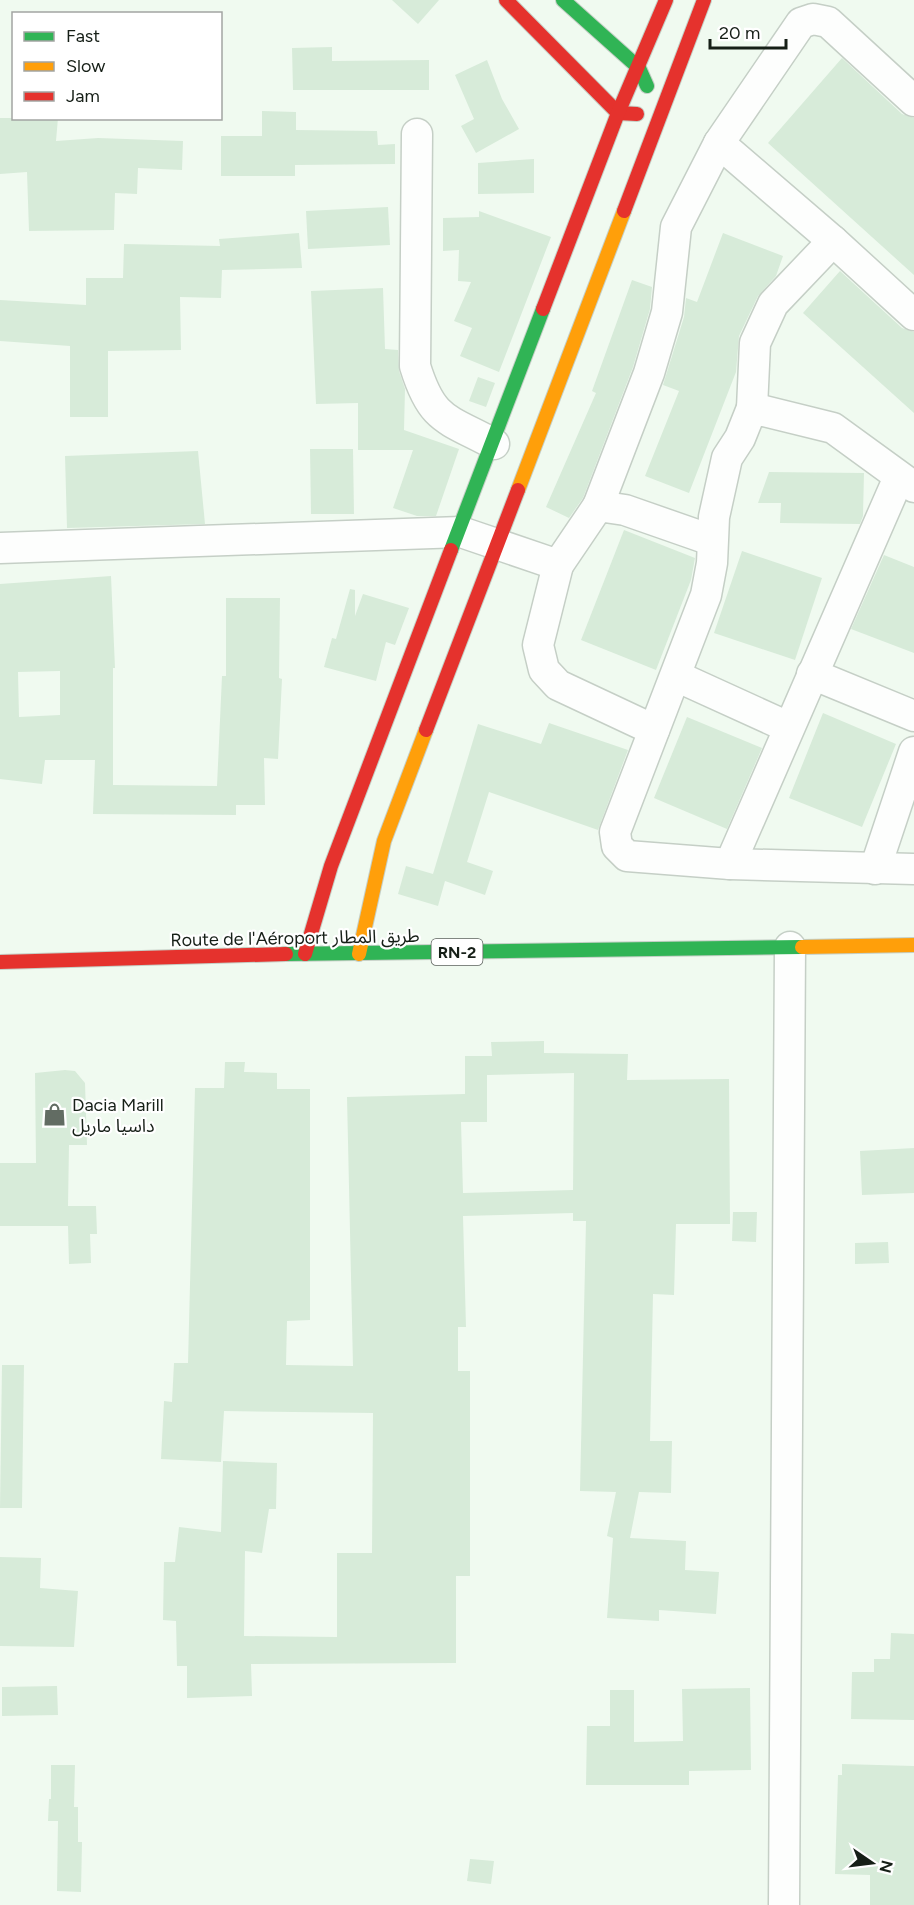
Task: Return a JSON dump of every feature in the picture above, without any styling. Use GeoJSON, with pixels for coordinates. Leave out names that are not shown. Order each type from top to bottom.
{"type":"FeatureCollection","features":[{"type":"Feature","properties":{"kind":"main road"},"geometry":{"type":"LineString","coordinates":[[506,0],[618,113],[662,115]]}},
{"type":"Feature","properties":{"kind":"main road"},"geometry":{"type":"LineString","coordinates":[[563,0],[639,68],[662,115]]}},
{"type":"Feature","properties":{"kind":"main road"},"geometry":{"type":"LineString","coordinates":[[304,954],[331,866],[494,444],[618,113],[666,0]]}},
{"type":"Feature","properties":{"kind":"main road"},"geometry":{"type":"LineString","coordinates":[[359,954],[384,841],[704,0]]}},
{"type":"Feature","properties":{"kind":"main road","name":"Route de l'Aéroport طريق المطار"},"geometry":{"type":"LineString","coordinates":[[0,962],[304,954],[914,945]]}},
{"type":"Feature","properties":{"kind":"street"},"geometry":{"type":"LineString","coordinates":[[654,730],[558,685],[544,670],[538,645],[558,564],[598,506],[650,373],[667,312],[676,227],[719,143],[801,23],[813,20],[828,22],[914,101]]}},
{"type":"Feature","properties":{"kind":"street"},"geometry":{"type":"LineString","coordinates":[[417,134],[415,366],[424,395],[437,413],[494,444]]}},
{"type":"Feature","properties":{"kind":"street"},"geometry":{"type":"LineString","coordinates":[[719,143],[833,241],[914,315]]}},
{"type":"Feature","properties":{"kind":"street"},"geometry":{"type":"LineString","coordinates":[[833,241],[773,304],[755,344],[752,408],[740,438],[727,458],[711,540],[712,563],[706,595],[615,832],[616,846],[627,856],[730,864],[914,869]]}},
{"type":"Feature","properties":{"kind":"street"},"geometry":{"type":"LineString","coordinates":[[730,864],[812,674],[907,482],[833,428],[752,408]]}},
{"type":"Feature","properties":{"kind":"street"},"geometry":{"type":"LineString","coordinates":[[598,506],[625,510],[711,540]]}},
{"type":"Feature","properties":{"kind":"street"},"geometry":{"type":"LineString","coordinates":[[0,548],[460,532],[558,564]]}},
{"type":"Feature","properties":{"kind":"street"},"geometry":{"type":"LineString","coordinates":[[812,674],[914,716]]}},
{"type":"Feature","properties":{"kind":"street"},"geometry":{"type":"LineString","coordinates":[[676,676],[788,728]]}},
{"type":"Feature","properties":{"kind":"street"},"geometry":{"type":"LineString","coordinates":[[875,869],[914,752]]}},
{"type":"Feature","properties":{"kind":"street"},"geometry":{"type":"LineString","coordinates":[[784,1905],[790,947]]}},
{"type":"Feature","properties":{"kind":"building"},"geometry":{"type":"Polygon","coordinates":[[[392,0],[439,0],[418,24],[392,0]]]}},
{"type":"Feature","properties":{"kind":"building"},"geometry":{"type":"Polygon","coordinates":[[[332,47],[332,61],[429,60],[429,90],[293,90],[292,48],[332,47]]]}},
{"type":"Feature","properties":{"kind":"building"},"geometry":{"type":"Polygon","coordinates":[[[842,58],[902,114],[914,118],[914,275],[768,143],[842,58]]]}},
{"type":"Feature","properties":{"kind":"building"},"geometry":{"type":"Polygon","coordinates":[[[487,60],[502,99],[519,129],[476,153],[461,126],[474,119],[455,75],[487,60]]]}},
{"type":"Feature","properties":{"kind":"building"},"geometry":{"type":"Polygon","coordinates":[[[262,111],[296,112],[296,130],[377,131],[378,145],[395,144],[395,164],[295,165],[295,176],[221,176],[221,136],[262,136],[262,111]]]}},
{"type":"Feature","properties":{"kind":"building"},"geometry":{"type":"Polygon","coordinates":[[[0,118],[58,120],[56,141],[98,138],[183,141],[182,170],[138,168],[137,194],[115,193],[114,230],[29,231],[27,172],[0,174],[0,118]]]}},
{"type":"Feature","properties":{"kind":"building"},"geometry":{"type":"Polygon","coordinates":[[[534,159],[534,193],[478,194],[478,163],[534,159]]]}},
{"type":"Feature","properties":{"kind":"building"},"geometry":{"type":"Polygon","coordinates":[[[388,207],[390,245],[308,249],[306,211],[388,207]]]}},
{"type":"Feature","properties":{"kind":"building"},"geometry":{"type":"Polygon","coordinates":[[[479,211],[551,237],[499,372],[460,356],[472,328],[454,321],[471,282],[458,281],[459,250],[443,251],[443,218],[479,217],[479,211]]]}},
{"type":"Feature","properties":{"kind":"building"},"geometry":{"type":"Polygon","coordinates":[[[299,233],[302,268],[222,270],[221,298],[180,297],[181,350],[108,351],[108,417],[70,417],[70,346],[0,341],[0,300],[86,305],[86,278],[123,278],[124,244],[220,246],[219,239],[299,233]]]}},
{"type":"Feature","properties":{"kind":"building"},"geometry":{"type":"Polygon","coordinates":[[[723,233],[783,256],[776,276],[758,296],[739,336],[736,372],[689,493],[645,476],[679,391],[663,385],[684,317],[686,298],[697,302],[723,233]]]}},
{"type":"Feature","properties":{"kind":"building"},"geometry":{"type":"Polygon","coordinates":[[[840,271],[902,328],[914,332],[914,413],[803,313],[840,271]]]}},
{"type":"Feature","properties":{"kind":"building"},"geometry":{"type":"Polygon","coordinates":[[[632,280],[652,287],[650,309],[633,367],[583,498],[569,518],[546,507],[596,393],[592,391],[632,280]]]}},
{"type":"Feature","properties":{"kind":"building"},"geometry":{"type":"Polygon","coordinates":[[[383,288],[385,349],[398,350],[399,371],[405,389],[404,430],[459,449],[436,516],[417,516],[393,508],[413,450],[358,450],[358,403],[316,404],[311,291],[383,288]]]}},
{"type":"Feature","properties":{"kind":"building"},"geometry":{"type":"Polygon","coordinates":[[[478,377],[495,383],[486,407],[469,401],[478,377]]]}},
{"type":"Feature","properties":{"kind":"building"},"geometry":{"type":"Polygon","coordinates":[[[310,449],[353,449],[354,514],[311,514],[310,449]]]}},
{"type":"Feature","properties":{"kind":"building"},"geometry":{"type":"Polygon","coordinates":[[[198,451],[205,524],[67,528],[65,456],[198,451]]]}},
{"type":"Feature","properties":{"kind":"building"},"geometry":{"type":"Polygon","coordinates":[[[769,472],[864,473],[863,516],[860,524],[780,523],[781,503],[758,503],[769,472]]]}},
{"type":"Feature","properties":{"kind":"building"},"geometry":{"type":"Polygon","coordinates":[[[624,530],[695,558],[691,580],[656,670],[581,640],[624,530]]]}},
{"type":"Feature","properties":{"kind":"building"},"geometry":{"type":"Polygon","coordinates":[[[742,551],[822,578],[795,660],[714,633],[742,551]]]}},
{"type":"Feature","properties":{"kind":"building"},"geometry":{"type":"Polygon","coordinates":[[[884,555],[914,567],[914,653],[851,629],[884,555]]]}},
{"type":"Feature","properties":{"kind":"building"},"geometry":{"type":"Polygon","coordinates":[[[111,576],[115,668],[113,668],[113,785],[217,786],[222,676],[226,676],[226,598],[280,598],[279,678],[282,679],[278,759],[264,758],[265,805],[236,805],[236,815],[93,814],[95,760],[45,760],[42,784],[0,779],[0,584],[111,576]],[[60,671],[18,672],[19,717],[60,715],[60,671]]]}},
{"type":"Feature","properties":{"kind":"building"},"geometry":{"type":"Polygon","coordinates":[[[350,589],[355,590],[355,616],[363,594],[409,608],[395,645],[386,642],[376,681],[324,667],[332,638],[336,639],[350,589]]]}},
{"type":"Feature","properties":{"kind":"building"},"geometry":{"type":"Polygon","coordinates":[[[823,713],[896,744],[862,827],[789,798],[823,713]]]}},
{"type":"Feature","properties":{"kind":"building"},"geometry":{"type":"Polygon","coordinates":[[[687,717],[762,748],[727,829],[654,798],[687,717]]]}},
{"type":"Feature","properties":{"kind":"building"},"geometry":{"type":"Polygon","coordinates":[[[549,723],[628,750],[598,830],[489,792],[467,862],[493,871],[485,895],[445,881],[438,906],[398,894],[406,866],[433,874],[478,724],[541,744],[549,723]]]}},
{"type":"Feature","properties":{"kind":"building"},"geometry":{"type":"Polygon","coordinates":[[[544,1041],[544,1053],[628,1054],[627,1080],[729,1079],[730,1224],[676,1224],[674,1295],[653,1294],[650,1441],[672,1441],[671,1493],[639,1492],[630,1538],[686,1541],[685,1570],[719,1572],[716,1614],[659,1610],[659,1621],[607,1618],[613,1538],[607,1536],[616,1492],[580,1491],[586,1221],[573,1221],[573,1213],[463,1216],[466,1327],[458,1327],[458,1371],[470,1371],[470,1576],[456,1576],[456,1663],[251,1664],[252,1696],[187,1698],[187,1666],[177,1666],[176,1621],[163,1620],[164,1562],[175,1562],[179,1527],[221,1532],[223,1461],[277,1463],[276,1509],[269,1509],[262,1553],[245,1551],[244,1636],[337,1637],[337,1553],[372,1553],[373,1413],[224,1411],[221,1462],[161,1459],[164,1401],[172,1402],[174,1363],[188,1363],[195,1088],[224,1088],[225,1062],[245,1062],[244,1072],[277,1073],[277,1089],[310,1089],[310,1320],[287,1321],[286,1365],[353,1366],[347,1097],[465,1094],[465,1056],[492,1056],[491,1042],[544,1041]],[[574,1073],[487,1075],[487,1122],[461,1122],[463,1193],[573,1190],[574,1073]]]}},
{"type":"Feature","properties":{"kind":"building"},"geometry":{"type":"Polygon","coordinates":[[[75,1071],[85,1083],[87,1145],[69,1145],[68,1206],[96,1206],[97,1234],[90,1234],[91,1263],[69,1264],[68,1226],[0,1226],[0,1163],[36,1163],[35,1073],[75,1071]]]}},
{"type":"Feature","properties":{"kind":"building"},"geometry":{"type":"Polygon","coordinates":[[[914,1148],[914,1193],[862,1195],[860,1151],[914,1148]]]}},
{"type":"Feature","properties":{"kind":"building"},"geometry":{"type":"Polygon","coordinates":[[[733,1212],[757,1212],[756,1242],[732,1241],[733,1212]]]}},
{"type":"Feature","properties":{"kind":"building"},"geometry":{"type":"Polygon","coordinates":[[[888,1242],[889,1263],[855,1264],[855,1243],[888,1242]]]}},
{"type":"Feature","properties":{"kind":"building"},"geometry":{"type":"Polygon","coordinates":[[[2,1365],[24,1365],[22,1508],[0,1508],[2,1365]]]}},
{"type":"Feature","properties":{"kind":"building"},"geometry":{"type":"Polygon","coordinates":[[[0,1557],[41,1558],[40,1588],[78,1591],[74,1647],[0,1646],[0,1557]]]}},
{"type":"Feature","properties":{"kind":"building"},"geometry":{"type":"Polygon","coordinates":[[[891,1633],[914,1634],[914,1720],[851,1719],[852,1672],[874,1672],[874,1659],[890,1659],[891,1633]]]}},
{"type":"Feature","properties":{"kind":"building"},"geometry":{"type":"Polygon","coordinates":[[[57,1686],[58,1715],[2,1716],[2,1687],[57,1686]]]}},
{"type":"Feature","properties":{"kind":"building"},"geometry":{"type":"Polygon","coordinates":[[[750,1688],[751,1770],[689,1771],[689,1785],[586,1785],[587,1726],[610,1726],[610,1690],[634,1690],[634,1742],[683,1741],[682,1689],[750,1688]]]}},
{"type":"Feature","properties":{"kind":"building"},"geometry":{"type":"Polygon","coordinates":[[[842,1764],[914,1766],[914,1905],[870,1905],[870,1875],[835,1874],[838,1775],[842,1775],[842,1764]]]}},
{"type":"Feature","properties":{"kind":"building"},"geometry":{"type":"Polygon","coordinates":[[[51,1765],[75,1765],[74,1807],[78,1807],[78,1842],[82,1842],[81,1892],[57,1891],[58,1821],[48,1821],[49,1799],[51,1799],[51,1765]]]}},
{"type":"Feature","properties":{"kind":"building"},"geometry":{"type":"Polygon","coordinates":[[[470,1859],[494,1861],[491,1884],[467,1881],[470,1859]]]}},
{"type":"Feature","properties":{"kind":"traffic: fast"},"geometry":{"type":"LineString","coordinates":[[563,0],[639,68],[647,86]]}},
{"type":"Feature","properties":{"kind":"traffic: fast"},"geometry":{"type":"LineString","coordinates":[[451,550],[543,309]]}},
{"type":"Feature","properties":{"kind":"traffic: fast"},"geometry":{"type":"LineString","coordinates":[[286,954],[802,947]]}},
{"type":"Feature","properties":{"kind":"traffic: slow"},"geometry":{"type":"LineString","coordinates":[[518,490],[624,211]]}},
{"type":"Feature","properties":{"kind":"traffic: slow"},"geometry":{"type":"LineString","coordinates":[[359,954],[384,841],[426,730]]}},
{"type":"Feature","properties":{"kind":"traffic: slow"},"geometry":{"type":"LineString","coordinates":[[802,947],[914,945]]}},
{"type":"Feature","properties":{"kind":"traffic: jam"},"geometry":{"type":"LineString","coordinates":[[506,0],[618,113],[637,114]]}},
{"type":"Feature","properties":{"kind":"traffic: jam"},"geometry":{"type":"LineString","coordinates":[[543,309],[618,113],[666,0]]}},
{"type":"Feature","properties":{"kind":"traffic: jam"},"geometry":{"type":"LineString","coordinates":[[624,211],[704,0]]}},
{"type":"Feature","properties":{"kind":"traffic: jam"},"geometry":{"type":"LineString","coordinates":[[426,730],[518,490]]}},
{"type":"Feature","properties":{"kind":"traffic: jam"},"geometry":{"type":"LineString","coordinates":[[305,954],[331,866],[451,550]]}},
{"type":"Feature","properties":{"kind":"traffic: jam"},"geometry":{"type":"LineString","coordinates":[[0,962],[286,954]]}},
{"type":"Feature","properties":{"kind":"place","name":"Dacia Marill داسيا ماريل"},"geometry":{"type":"Point","coordinates":[54,1115]}}]}
